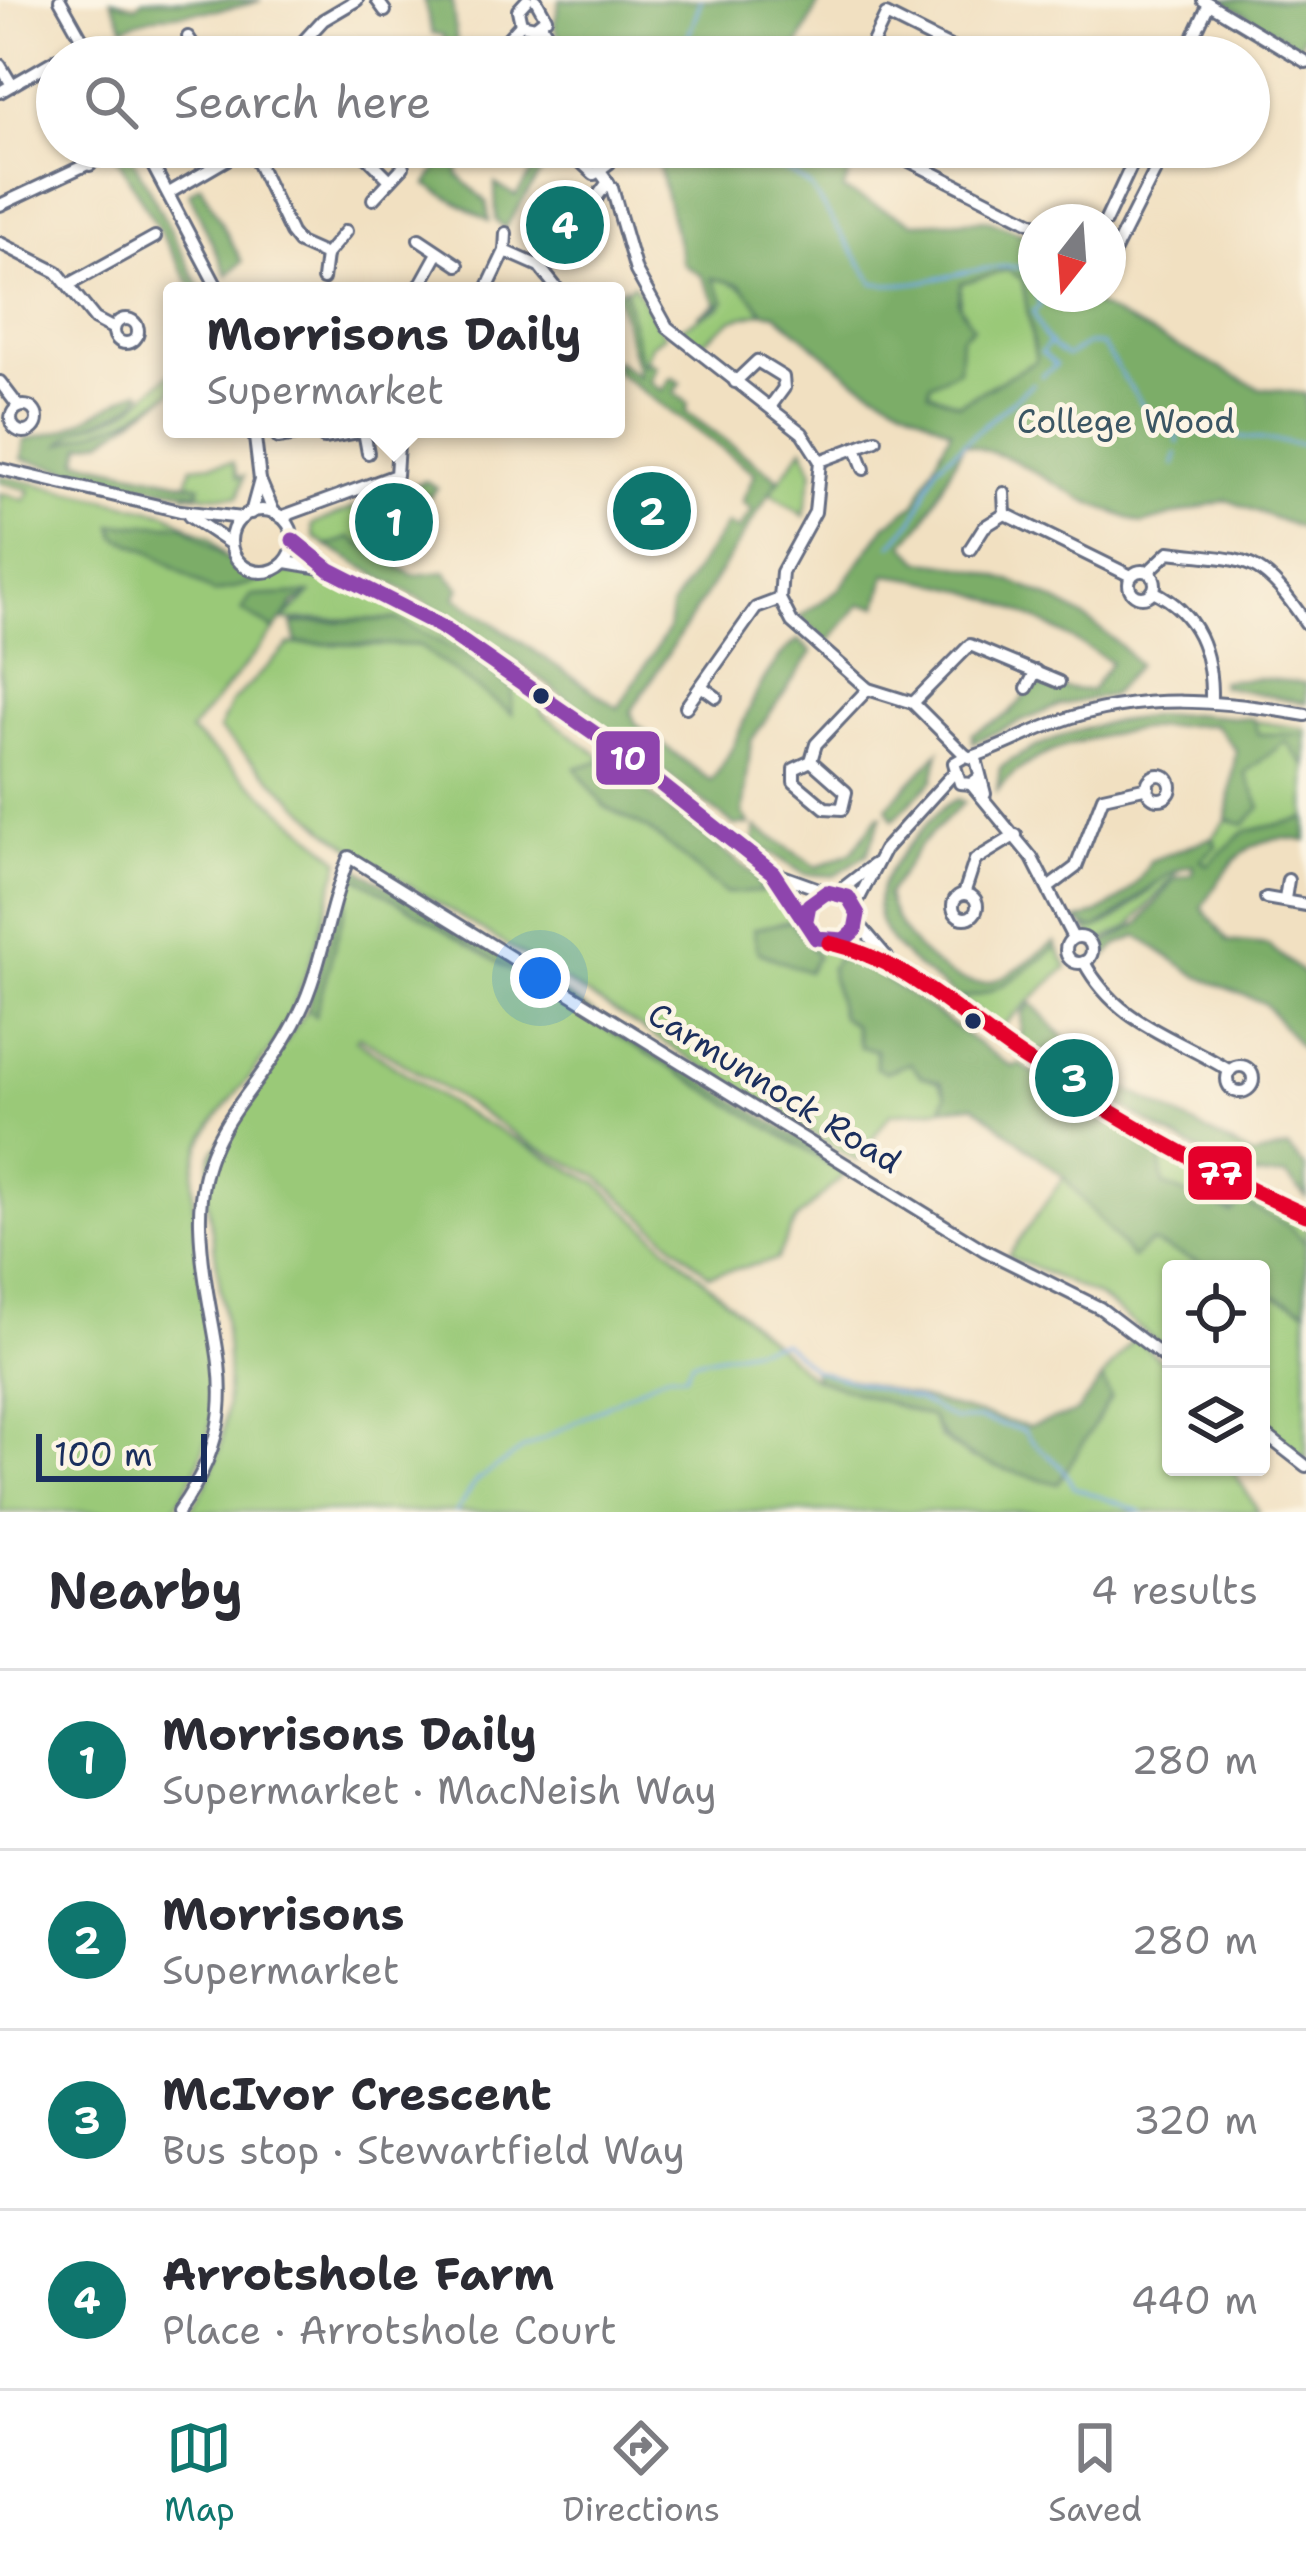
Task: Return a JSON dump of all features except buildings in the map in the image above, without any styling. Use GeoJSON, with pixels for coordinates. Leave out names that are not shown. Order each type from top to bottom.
{"type":"FeatureCollection","features":[{"type":"Feature","properties":{"kind":"street"},"geometry":{"type":"LineString","coordinates":[[60,0],[80,36]]}},
{"type":"Feature","properties":{"kind":"street"},"geometry":{"type":"LineString","coordinates":[[308,36],[323,20],[357,0]]}},
{"type":"Feature","properties":{"kind":"street"},"geometry":{"type":"LineString","coordinates":[[377,0],[385,11]]}},
{"type":"Feature","properties":{"kind":"street"},"geometry":{"type":"LineString","coordinates":[[510,36],[532,1],[546,18],[541,24]]}},
{"type":"Feature","properties":{"kind":"street"},"geometry":{"type":"LineString","coordinates":[[1192,36],[1206,2],[1263,36]]}},
{"type":"Feature","properties":{"kind":"street"},"geometry":{"type":"LineString","coordinates":[[876,36],[886,15],[928,36]]}},
{"type":"Feature","properties":{"kind":"street"},"geometry":{"type":"LineString","coordinates":[[521,24],[541,24]]}},
{"type":"Feature","properties":{"kind":"street"},"geometry":{"type":"LineString","coordinates":[[541,24],[548,36]]}},
{"type":"Feature","properties":{"kind":"street"},"geometry":{"type":"LineString","coordinates":[[1270,40],[1306,62]]}},
{"type":"Feature","properties":{"kind":"street"},"geometry":{"type":"LineString","coordinates":[[0,65],[6,89],[36,71]]}},
{"type":"Feature","properties":{"kind":"street"},"geometry":{"type":"LineString","coordinates":[[0,205],[83,168]]}},
{"type":"Feature","properties":{"kind":"street"},"geometry":{"type":"LineString","coordinates":[[155,168],[214,282]]}},
{"type":"Feature","properties":{"kind":"street"},"geometry":{"type":"LineString","coordinates":[[169,193],[212,168]]}},
{"type":"Feature","properties":{"kind":"street"},"geometry":{"type":"LineString","coordinates":[[259,168],[291,233],[299,243],[326,255]]}},
{"type":"Feature","properties":{"kind":"street"},"geometry":{"type":"LineString","coordinates":[[379,168],[389,178]]}},
{"type":"Feature","properties":{"kind":"street"},"geometry":{"type":"LineString","coordinates":[[373,199],[402,168]]}},
{"type":"Feature","properties":{"kind":"street"},"geometry":{"type":"LineString","coordinates":[[585,168],[605,177],[651,303],[681,340],[802,433],[820,461],[820,495],[786,558],[780,599],[792,622],[868,689],[913,703],[946,741],[1016,835],[1072,938],[1066,954],[1084,962],[1100,992],[1122,1013],[1230,1071]]}},
{"type":"Feature","properties":{"kind":"street"},"geometry":{"type":"LineString","coordinates":[[567,239],[578,249],[608,168]]}},
{"type":"Feature","properties":{"kind":"street"},"geometry":{"type":"LineString","coordinates":[[923,168],[1018,216]]}},
{"type":"Feature","properties":{"kind":"street"},"geometry":{"type":"LineString","coordinates":[[1113,204],[1130,168]]}},
{"type":"Feature","properties":{"kind":"street"},"geometry":{"type":"LineString","coordinates":[[1126,228],[1156,168]]}},
{"type":"Feature","properties":{"kind":"street"},"geometry":{"type":"LineString","coordinates":[[536,240],[545,227]]}},
{"type":"Feature","properties":{"kind":"street"},"geometry":{"type":"LineString","coordinates":[[322,279],[326,255],[346,231]]}},
{"type":"Feature","properties":{"kind":"street"},"geometry":{"type":"LineString","coordinates":[[490,282],[505,251],[506,233]]}},
{"type":"Feature","properties":{"kind":"street"},"geometry":{"type":"LineString","coordinates":[[70,284],[155,237]]}},
{"type":"Feature","properties":{"kind":"street"},"geometry":{"type":"LineString","coordinates":[[418,239],[458,265]]}},
{"type":"Feature","properties":{"kind":"street"},"geometry":{"type":"LineString","coordinates":[[0,243],[70,284],[95,319],[114,328]]}},
{"type":"Feature","properties":{"kind":"street"},"geometry":{"type":"LineString","coordinates":[[136,249],[145,263]]}},
{"type":"Feature","properties":{"kind":"street"},"geometry":{"type":"LineString","coordinates":[[505,251],[539,266],[542,282]]}},
{"type":"Feature","properties":{"kind":"street"},"geometry":{"type":"LineString","coordinates":[[422,282],[437,253]]}},
{"type":"Feature","properties":{"kind":"street"},"geometry":{"type":"LineString","coordinates":[[735,382],[758,361],[783,377],[784,388],[770,407]]}},
{"type":"Feature","properties":{"kind":"street"},"geometry":{"type":"LineString","coordinates":[[0,382],[20,407]]}},
{"type":"Feature","properties":{"kind":"street"},"geometry":{"type":"LineString","coordinates":[[255,438],[260,480],[278,515],[293,537],[330,570],[440,626],[610,744],[773,872],[816,938],[894,966]]}},
{"type":"Feature","properties":{"kind":"street"},"geometry":{"type":"LineString","coordinates":[[365,438],[368,453]]}},
{"type":"Feature","properties":{"kind":"street"},"geometry":{"type":"LineString","coordinates":[[0,469],[180,511],[278,515],[310,509],[396,475],[398,438]]}},
{"type":"Feature","properties":{"kind":"street"},"geometry":{"type":"LineString","coordinates":[[820,461],[876,440]]}},
{"type":"Feature","properties":{"kind":"street"},"geometry":{"type":"LineString","coordinates":[[856,448],[864,469]]}},
{"type":"Feature","properties":{"kind":"street"},"geometry":{"type":"LineString","coordinates":[[231,544],[260,480]]}},
{"type":"Feature","properties":{"kind":"street"},"geometry":{"type":"LineString","coordinates":[[1004,493],[1005,514]]}},
{"type":"Feature","properties":{"kind":"street"},"geometry":{"type":"LineString","coordinates":[[286,562],[293,537],[310,509]]}},
{"type":"Feature","properties":{"kind":"street"},"geometry":{"type":"LineString","coordinates":[[180,511],[231,544],[236,559],[249,569],[264,572],[286,562],[330,570]]}},
{"type":"Feature","properties":{"kind":"street"},"geometry":{"type":"LineString","coordinates":[[970,549],[984,527],[1005,514]]}},
{"type":"Feature","properties":{"kind":"street"},"geometry":{"type":"LineString","coordinates":[[1005,514],[1131,576],[1148,572],[1169,552],[1236,557],[1279,582],[1306,622]]}},
{"type":"Feature","properties":{"kind":"street"},"geometry":{"type":"LineString","coordinates":[[1148,572],[1153,591]]}},
{"type":"Feature","properties":{"kind":"street"},"geometry":{"type":"LineString","coordinates":[[1131,576],[1129,588],[1137,596],[1153,591],[1174,601],[1193,622],[1210,660],[1211,701]]}},
{"type":"Feature","properties":{"kind":"street"},"geometry":{"type":"LineString","coordinates":[[686,707],[756,608],[780,599]]}},
{"type":"Feature","properties":{"kind":"street"},"geometry":{"type":"LineString","coordinates":[[913,703],[970,645],[1059,682]]}},
{"type":"Feature","properties":{"kind":"street"},"geometry":{"type":"LineString","coordinates":[[1027,688],[1036,671]]}},
{"type":"Feature","properties":{"kind":"street"},"geometry":{"type":"LineString","coordinates":[[701,686],[716,697]]}},
{"type":"Feature","properties":{"kind":"street"},"geometry":{"type":"LineString","coordinates":[[811,761],[846,792],[842,809],[824,808],[794,782],[794,769],[811,761],[817,744],[868,689]]}},
{"type":"Feature","properties":{"kind":"street"},"geometry":{"type":"LineString","coordinates":[[806,920],[809,905],[875,863],[940,792],[998,749],[1089,712],[1132,703],[1211,701],[1306,716]]}},
{"type":"Feature","properties":{"kind":"street"},"geometry":{"type":"LineString","coordinates":[[1048,888],[1076,867],[1102,797],[1148,787]]}},
{"type":"Feature","properties":{"kind":"street"},"geometry":{"type":"LineString","coordinates":[[964,894],[975,860],[1016,835]]}},
{"type":"Feature","properties":{"kind":"street","name":"Carmunnock Road"},"geometry":{"type":"LineString","coordinates":[[178,1512],[205,1474],[220,1426],[222,1376],[200,1225],[204,1167],[213,1141],[255,1088],[299,1014],[349,857],[986,1251],[1100,1308],[1162,1355]]}},
{"type":"Feature","properties":{"kind":"street"},"geometry":{"type":"LineString","coordinates":[[875,863],[855,906],[857,922],[894,966],[1045,1071],[1199,1162],[1306,1215]]}},
{"type":"Feature","properties":{"kind":"street"},"geometry":{"type":"LineString","coordinates":[[773,872],[832,892],[855,906]]}},
{"type":"Feature","properties":{"kind":"street"},"geometry":{"type":"LineString","coordinates":[[1285,898],[1288,880]]}},
{"type":"Feature","properties":{"kind":"street"},"geometry":{"type":"LineString","coordinates":[[1266,898],[1306,905]]}},
{"type":"Feature","properties":{"kind":"street"},"geometry":{"type":"LineString","coordinates":[[829,944],[844,940],[857,922]]}},
{"type":"Feature","properties":{"kind":"street"},"geometry":{"type":"LineString","coordinates":[[1270,1438],[1306,1466]]}},
{"type":"Feature","properties":{"kind":"green space"},"geometry":{"type":"Polygon","coordinates":[[[111,0],[136,6],[143,0],[261,0],[159,16],[124,27],[111,0]]]}},
{"type":"Feature","properties":{"kind":"green space"},"geometry":{"type":"Polygon","coordinates":[[[424,0],[452,0],[456,36],[432,33],[424,0]]]}},
{"type":"Feature","properties":{"kind":"green space"},"geometry":{"type":"Polygon","coordinates":[[[560,0],[820,0],[803,36],[559,36],[554,25],[560,0]]]}},
{"type":"Feature","properties":{"kind":"green space"},"geometry":{"type":"Polygon","coordinates":[[[1221,0],[1306,0],[1306,31],[1299,46],[1221,0]]]}},
{"type":"Feature","properties":{"kind":"green space"},"geometry":{"type":"Polygon","coordinates":[[[123,168],[138,168],[197,282],[189,282],[123,168]]]}},
{"type":"Feature","properties":{"kind":"green space"},"geometry":{"type":"Polygon","coordinates":[[[437,168],[458,168],[458,175],[487,203],[489,221],[427,185],[437,168]]]}},
{"type":"Feature","properties":{"kind":"green space"},"geometry":{"type":"Polygon","coordinates":[[[534,168],[544,168],[505,228],[496,221],[495,184],[516,196],[534,168]]]}},
{"type":"Feature","properties":{"kind":"green space","name":"College Wood"},"geometry":{"type":"Polygon","coordinates":[[[659,168],[852,168],[843,190],[914,223],[988,220],[1018,232],[1018,277],[1007,270],[961,283],[958,303],[973,327],[961,337],[959,369],[930,384],[929,392],[959,404],[1036,361],[1028,312],[1110,312],[1259,388],[1306,394],[1306,530],[1227,500],[1142,524],[1084,500],[1011,459],[964,443],[925,520],[904,544],[920,561],[979,571],[1039,593],[1095,625],[1138,665],[1111,695],[1060,705],[973,742],[972,734],[1010,713],[1035,685],[1091,691],[1111,662],[1004,604],[950,586],[886,575],[878,606],[860,604],[828,643],[800,616],[839,590],[886,525],[915,504],[951,430],[854,379],[776,314],[764,312],[740,284],[712,278],[725,301],[698,316],[717,304],[702,276],[683,264],[659,168]]]}},
{"type":"Feature","properties":{"kind":"green space"},"geometry":{"type":"Polygon","coordinates":[[[201,185],[242,262],[227,275],[189,193],[201,185]]]}},
{"type":"Feature","properties":{"kind":"green space"},"geometry":{"type":"Polygon","coordinates":[[[1007,270],[1018,277],[1018,312],[1028,312],[1036,361],[958,404],[929,392],[929,384],[942,376],[956,353],[961,283],[1007,270]]]}},
{"type":"Feature","properties":{"kind":"green space"},"geometry":{"type":"Polygon","coordinates":[[[710,276],[748,291],[764,312],[733,319],[699,345],[680,328],[722,306],[710,276]]]}},
{"type":"Feature","properties":{"kind":"green space"},"geometry":{"type":"Polygon","coordinates":[[[633,284],[665,335],[651,345],[643,368],[625,304],[625,291],[633,284]]]}},
{"type":"Feature","properties":{"kind":"green space"},"geometry":{"type":"Polygon","coordinates":[[[625,291],[642,366],[648,361],[656,366],[650,382],[662,391],[672,377],[681,383],[674,393],[688,403],[686,412],[779,479],[631,712],[636,724],[711,781],[782,655],[798,640],[812,652],[751,741],[743,814],[750,825],[734,825],[527,669],[450,617],[327,546],[350,538],[413,575],[445,572],[460,588],[455,597],[618,708],[668,630],[671,607],[727,524],[738,530],[752,510],[742,502],[755,473],[625,379],[625,367],[639,377],[625,325],[625,291]]]}},
{"type":"Feature","properties":{"kind":"green space"},"geometry":{"type":"Polygon","coordinates":[[[163,379],[163,397],[126,420],[61,444],[76,432],[130,409],[163,379]]]}},
{"type":"Feature","properties":{"kind":"green space"},"geometry":{"type":"Polygon","coordinates":[[[139,390],[143,393],[135,402],[62,444],[126,420],[163,397],[103,440],[82,445],[78,460],[200,486],[198,493],[125,483],[22,459],[25,440],[65,430],[139,390]]]}},
{"type":"Feature","properties":{"kind":"green space"},"geometry":{"type":"Polygon","coordinates":[[[803,448],[813,471],[804,516],[770,493],[803,448]]]}},
{"type":"Feature","properties":{"kind":"green space"},"geometry":{"type":"Polygon","coordinates":[[[233,462],[238,477],[244,476],[238,497],[184,494],[198,492],[199,486],[187,483],[192,466],[233,462]]]}},
{"type":"Feature","properties":{"kind":"green space"},"geometry":{"type":"Polygon","coordinates":[[[0,476],[166,513],[210,538],[229,561],[216,552],[116,537],[151,552],[214,593],[256,580],[248,575],[294,572],[325,577],[389,603],[454,641],[538,700],[542,713],[605,760],[576,768],[604,806],[650,830],[725,893],[762,891],[755,875],[785,908],[791,905],[801,935],[791,922],[754,929],[758,952],[817,957],[807,944],[854,955],[853,961],[836,959],[841,1016],[854,1025],[857,1041],[876,1049],[877,1068],[887,1072],[910,1063],[921,1076],[936,1078],[946,1094],[942,1108],[890,1114],[857,1161],[381,868],[327,830],[219,730],[231,703],[290,644],[418,645],[511,713],[512,689],[397,619],[282,620],[309,595],[243,611],[275,630],[190,731],[340,860],[312,958],[283,1028],[205,1135],[197,1157],[195,1229],[214,1374],[207,1440],[172,1512],[0,1512],[0,493],[25,500],[30,490],[0,482],[0,476]]]}},
{"type":"Feature","properties":{"kind":"green space"},"geometry":{"type":"Polygon","coordinates":[[[426,481],[437,488],[429,497],[413,492],[381,530],[373,524],[384,507],[380,497],[426,481]]]}},
{"type":"Feature","properties":{"kind":"green space"},"geometry":{"type":"Polygon","coordinates":[[[380,497],[385,507],[376,516],[380,529],[388,529],[372,554],[350,538],[327,546],[314,537],[312,525],[380,497]]]}},
{"type":"Feature","properties":{"kind":"green space"},"geometry":{"type":"Polygon","coordinates":[[[113,525],[184,525],[257,582],[214,593],[151,552],[116,537],[113,525]]]}},
{"type":"Feature","properties":{"kind":"green space"},"geometry":{"type":"Polygon","coordinates":[[[312,593],[294,603],[275,630],[242,611],[251,596],[312,593]]]}},
{"type":"Feature","properties":{"kind":"green space"},"geometry":{"type":"Polygon","coordinates":[[[397,619],[479,663],[512,689],[512,714],[418,645],[297,643],[292,623],[397,619]]]}},
{"type":"Feature","properties":{"kind":"green space"},"geometry":{"type":"Polygon","coordinates":[[[1258,678],[1306,683],[1306,703],[1221,686],[1221,681],[1258,678]]]}},
{"type":"Feature","properties":{"kind":"green space"},"geometry":{"type":"Polygon","coordinates":[[[1192,714],[1253,719],[1258,734],[1306,734],[1306,767],[1286,741],[1245,773],[1261,807],[1244,825],[1227,819],[1236,750],[1215,725],[1128,731],[1067,746],[1016,772],[997,791],[1000,768],[1044,743],[1116,721],[1192,714]]]}},
{"type":"Feature","properties":{"kind":"green space"},"geometry":{"type":"Polygon","coordinates":[[[1218,716],[1306,729],[1306,841],[1265,841],[1220,861],[1206,865],[1200,860],[1216,846],[1213,837],[1227,819],[1236,750],[1215,725],[1218,716]]]}},
{"type":"Feature","properties":{"kind":"green space"},"geometry":{"type":"Polygon","coordinates":[[[939,752],[933,780],[893,820],[887,807],[939,752]]]}},
{"type":"Feature","properties":{"kind":"green space"},"geometry":{"type":"Polygon","coordinates":[[[605,760],[755,875],[762,892],[725,893],[650,830],[604,806],[575,768],[605,760]]]}},
{"type":"Feature","properties":{"kind":"green space"},"geometry":{"type":"Polygon","coordinates":[[[958,799],[964,802],[921,844],[887,895],[900,925],[940,968],[973,983],[998,979],[1055,942],[1057,947],[998,987],[958,998],[897,948],[879,913],[880,893],[890,870],[932,818],[958,799]]]}},
{"type":"Feature","properties":{"kind":"green space"},"geometry":{"type":"Polygon","coordinates":[[[882,816],[867,854],[834,876],[804,874],[754,842],[756,827],[817,867],[852,852],[882,816]]]}},
{"type":"Feature","properties":{"kind":"green space"},"geometry":{"type":"Polygon","coordinates":[[[1306,818],[1306,841],[1286,838],[1255,845],[1231,864],[1202,908],[1228,941],[1268,945],[1306,976],[1306,1054],[1264,1003],[1199,977],[1138,936],[1119,944],[1093,968],[1099,947],[1139,924],[1174,879],[1193,874],[1193,865],[1166,876],[1094,929],[1075,921],[1120,899],[1150,861],[1213,837],[1216,846],[1201,860],[1207,865],[1244,832],[1306,818]]]}},
{"type":"Feature","properties":{"kind":"green space"},"geometry":{"type":"Polygon","coordinates":[[[1182,867],[1128,928],[1099,942],[1085,929],[1112,921],[1182,867]]]}},
{"type":"Feature","properties":{"kind":"green space"},"geometry":{"type":"Polygon","coordinates":[[[357,868],[850,1170],[845,1174],[351,873],[357,868]]]}},
{"type":"Feature","properties":{"kind":"green space"},"geometry":{"type":"Polygon","coordinates":[[[351,873],[845,1174],[795,1221],[776,1260],[709,1275],[597,1176],[534,1146],[359,1036],[356,1040],[460,1110],[597,1183],[812,1378],[931,1417],[940,1437],[972,1459],[1110,1397],[1102,1379],[1134,1338],[1162,1361],[1162,1476],[1237,1476],[1259,1512],[188,1512],[209,1478],[227,1399],[223,1313],[206,1188],[211,1156],[307,1009],[315,1015],[351,873]]]}},
{"type":"Feature","properties":{"kind":"green space"},"geometry":{"type":"Polygon","coordinates":[[[347,880],[352,884],[315,1016],[307,1009],[347,880]]]}},
{"type":"Feature","properties":{"kind":"green space"},"geometry":{"type":"Polygon","coordinates":[[[791,921],[817,956],[808,972],[758,952],[753,929],[791,921]]]}},
{"type":"Feature","properties":{"kind":"green space"},"geometry":{"type":"Polygon","coordinates":[[[1057,947],[1067,967],[1000,1028],[958,998],[988,992],[1057,947]]]}},
{"type":"Feature","properties":{"kind":"green space"},"geometry":{"type":"Polygon","coordinates":[[[836,959],[877,975],[1013,1067],[1019,1064],[1123,1128],[1160,1159],[1164,1185],[1231,1213],[1243,1202],[1289,1226],[1306,1243],[1306,1309],[1270,1294],[1270,1260],[1193,1260],[1151,1242],[1132,1258],[1064,1177],[974,1105],[942,1108],[946,1094],[941,1082],[921,1076],[910,1063],[886,1072],[876,1068],[876,1050],[860,1047],[854,1025],[841,1017],[830,969],[836,959]]]}},
{"type":"Feature","properties":{"kind":"green space"},"geometry":{"type":"Polygon","coordinates":[[[1032,1003],[1097,1073],[1253,1156],[1288,1148],[1306,1168],[1306,1197],[1286,1176],[1249,1174],[1199,1151],[1118,1103],[1053,1048],[1038,1053],[1021,1042],[1022,1013],[1032,1003]]]}},
{"type":"Feature","properties":{"kind":"green space"},"geometry":{"type":"Polygon","coordinates":[[[1123,1128],[1306,1223],[1306,1243],[1276,1223],[1203,1203],[1168,1187],[1123,1128]]]}},
{"type":"Feature","properties":{"kind":"green space"},"geometry":{"type":"Polygon","coordinates":[[[1064,1177],[1132,1258],[1150,1241],[1193,1260],[1162,1260],[1162,1346],[1100,1297],[1008,1256],[1064,1177]]]}},
{"type":"Feature","properties":{"kind":"green space"},"geometry":{"type":"Polygon","coordinates":[[[1270,1294],[1306,1309],[1306,1460],[1270,1431],[1270,1294]]]}},
{"type":"Feature","properties":{"kind":"green space"},"geometry":{"type":"Polygon","coordinates":[[[814,1370],[1028,1427],[1077,1412],[1102,1379],[1111,1397],[1058,1484],[986,1463],[954,1445],[931,1417],[813,1378],[814,1370]]]}},
{"type":"Feature","properties":{"kind":"waterway"},"geometry":{"type":"LineString","coordinates":[[688,36],[701,0]]}},
{"type":"Feature","properties":{"kind":"waterway"},"geometry":{"type":"LineString","coordinates":[[780,168],[810,187],[874,283],[914,283],[993,268],[1030,269],[1040,306],[1033,311],[1050,343],[1067,356],[1088,344],[1102,345],[1145,409],[1177,429],[1306,445]]}},
{"type":"Feature","properties":{"kind":"waterway"},"geometry":{"type":"LineString","coordinates":[[1042,376],[1056,365],[1041,352],[1051,342]]}},
{"type":"Feature","properties":{"kind":"waterway"},"geometry":{"type":"LineString","coordinates":[[892,545],[915,518],[937,466],[1033,383]]}},
{"type":"Feature","properties":{"kind":"waterway"},"geometry":{"type":"LineString","coordinates":[[1177,429],[1178,443]]}},
{"type":"Feature","properties":{"kind":"waterway"},"geometry":{"type":"LineString","coordinates":[[1174,465],[1177,454]]}},
{"type":"Feature","properties":{"kind":"waterway"},"geometry":{"type":"LineString","coordinates":[[456,1512],[476,1481],[522,1450],[668,1373],[685,1375],[692,1361],[783,1342],[814,1370],[918,1400],[955,1420],[980,1419],[1024,1431],[1063,1469],[1073,1487],[1143,1512]]}},
{"type":"Feature","properties":{"kind":"tunnel"},"geometry":{"type":"LineString","coordinates":[[554,233],[567,239]]}},
{"type":"Feature","properties":{"kind":"transit line","name":"10"},"geometry":{"type":"LineString","coordinates":[[293,540],[330,570],[440,626],[610,744],[773,873],[816,938],[844,940],[855,930],[858,914],[848,897],[827,892],[809,905],[806,920]]}},
{"type":"Feature","properties":{"kind":"transit line","name":"77"},"geometry":{"type":"LineString","coordinates":[[829,943],[908,976],[1093,1101],[1198,1162],[1306,1215]]}},
{"type":"Feature","properties":{"kind":"place","name":"Arrotshole Farm"},"geometry":{"type":"Point","coordinates":[565,225]}},
{"type":"Feature","properties":{"kind":"place","name":"Morrisons"},"geometry":{"type":"Point","coordinates":[652,511]}},
{"type":"Feature","properties":{"kind":"place","name":"Morrisons Daily"},"geometry":{"type":"Point","coordinates":[394,522]}},
{"type":"Feature","properties":{"kind":"place","name":"McIvor Crescent"},"geometry":{"type":"Point","coordinates":[1074,1078]}}]}
